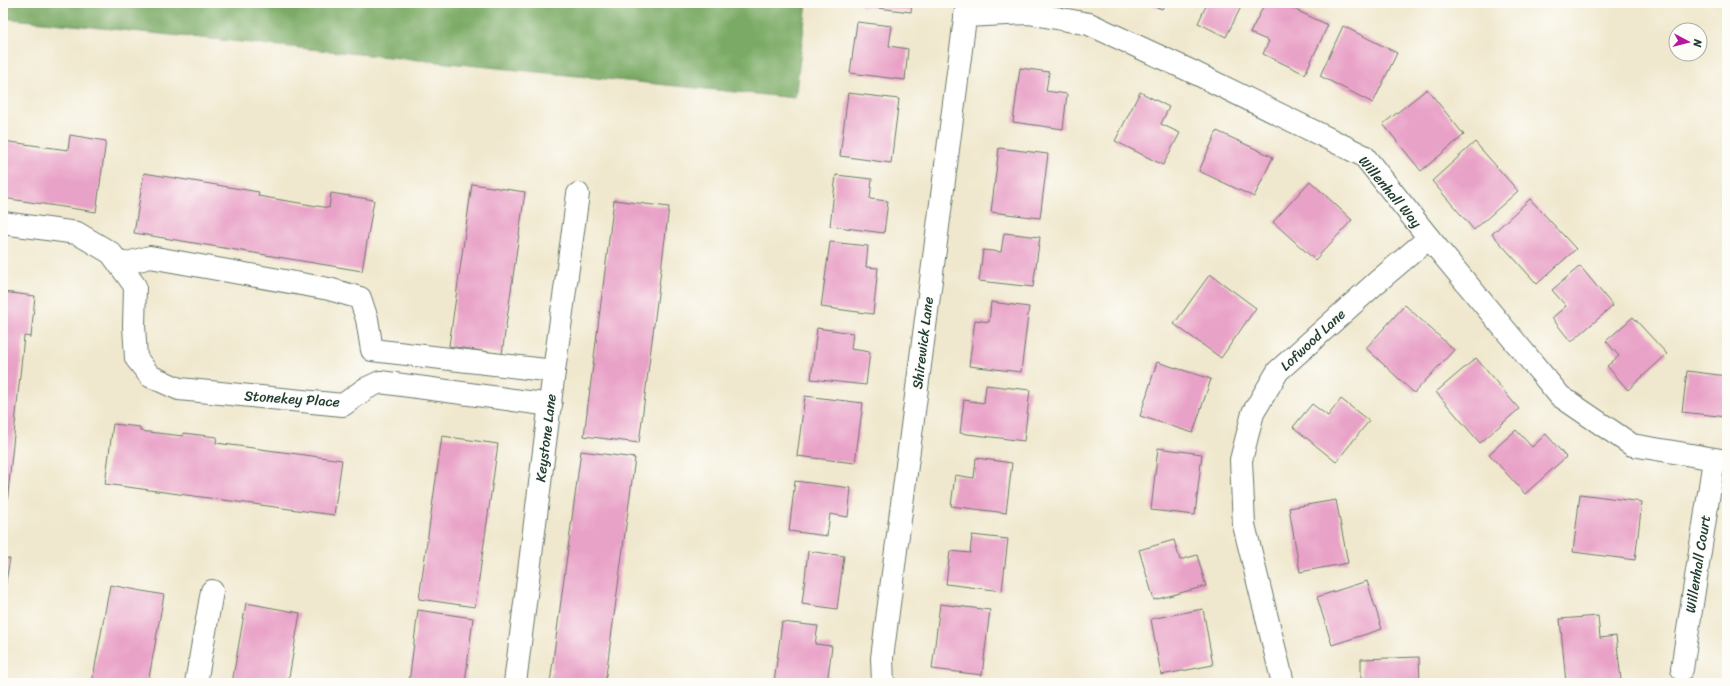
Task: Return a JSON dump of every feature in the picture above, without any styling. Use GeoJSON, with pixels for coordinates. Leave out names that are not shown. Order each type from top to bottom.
{"type":"FeatureCollection","features":[{"type":"Feature","properties":{"kind":"street","name":"Willenhall Way"},"geometry":{"type":"LineString","coordinates":[[966,9],[1029,13],[1089,24],[1195,73],[1364,156],[1429,238],[1560,396],[1632,445],[1721,460]]}},
{"type":"Feature","properties":{"kind":"street","name":"Shirewick Lane"},"geometry":{"type":"LineString","coordinates":[[883,683],[882,658],[966,9]]}},
{"type":"Feature","properties":{"kind":"street","name":"Keystone Lane"},"geometry":{"type":"LineString","coordinates":[[515,683],[578,194]]}},
{"type":"Feature","properties":{"kind":"street","name":"Stonekey Place"},"geometry":{"type":"LineString","coordinates":[[3,223],[77,233],[111,253],[135,286],[134,326],[136,358],[150,376],[179,389],[343,404],[365,389],[380,382],[551,405]]}},
{"type":"Feature","properties":{"kind":"street","name":"Lofwood Lane"},"geometry":{"type":"LineString","coordinates":[[1283,683],[1244,525],[1241,460],[1253,413],[1278,371],[1377,282],[1429,238]]}},
{"type":"Feature","properties":{"kind":"street"},"geometry":{"type":"LineString","coordinates":[[120,265],[150,257],[329,289],[360,298],[367,319],[372,350],[554,371]]}},
{"type":"Feature","properties":{"kind":"street","name":"Willenhall Court"},"geometry":{"type":"LineString","coordinates":[[1682,669],[1721,460]]}},
{"type":"Feature","properties":{"kind":"street"},"geometry":{"type":"LineString","coordinates":[[196,683],[212,590]]}},
{"type":"Feature","properties":{"kind":"green space"},"geometry":{"type":"Polygon","coordinates":[[[3,3],[807,3],[795,98],[3,18],[3,3]]]}},
{"type":"Feature","properties":{"kind":"building"},"geometry":{"type":"Polygon","coordinates":[[[861,3],[912,3],[911,12],[861,6],[861,3]]]}},
{"type":"Feature","properties":{"kind":"building"},"geometry":{"type":"Polygon","coordinates":[[[1147,3],[1165,3],[1162,9],[1147,3]]]}},
{"type":"Feature","properties":{"kind":"building"},"geometry":{"type":"Polygon","coordinates":[[[1200,3],[1243,3],[1226,37],[1198,23],[1206,6],[1200,3]]]}},
{"type":"Feature","properties":{"kind":"building"},"geometry":{"type":"Polygon","coordinates":[[[1265,3],[1281,3],[1328,25],[1305,74],[1263,54],[1269,41],[1250,33],[1265,3]]]}},
{"type":"Feature","properties":{"kind":"building"},"geometry":{"type":"Polygon","coordinates":[[[857,22],[892,26],[889,46],[908,49],[905,80],[850,73],[857,22]]]}},
{"type":"Feature","properties":{"kind":"building"},"geometry":{"type":"Polygon","coordinates":[[[1343,26],[1397,53],[1373,103],[1320,76],[1343,26]]]}},
{"type":"Feature","properties":{"kind":"building"},"geometry":{"type":"Polygon","coordinates":[[[1020,68],[1049,72],[1046,91],[1067,94],[1063,129],[1013,122],[1020,68]]]}},
{"type":"Feature","properties":{"kind":"building"},"geometry":{"type":"Polygon","coordinates":[[[1427,89],[1464,135],[1421,171],[1383,124],[1427,89]]]}},
{"type":"Feature","properties":{"kind":"building"},"geometry":{"type":"Polygon","coordinates":[[[1140,92],[1169,107],[1161,124],[1180,133],[1163,165],[1115,141],[1140,92]]]}},
{"type":"Feature","properties":{"kind":"building"},"geometry":{"type":"Polygon","coordinates":[[[848,93],[899,99],[891,163],[840,156],[848,93]]]}},
{"type":"Feature","properties":{"kind":"building"},"geometry":{"type":"Polygon","coordinates":[[[1217,131],[1273,157],[1254,197],[1199,171],[1217,131]]]}},
{"type":"Feature","properties":{"kind":"building"},"geometry":{"type":"Polygon","coordinates":[[[70,135],[106,141],[96,212],[3,198],[3,141],[68,150],[70,135]]]}},
{"type":"Feature","properties":{"kind":"building"},"geometry":{"type":"Polygon","coordinates":[[[1475,142],[1518,191],[1474,230],[1432,181],[1475,142]]]}},
{"type":"Feature","properties":{"kind":"building"},"geometry":{"type":"Polygon","coordinates":[[[999,148],[1048,154],[1040,218],[991,212],[999,148]]]}},
{"type":"Feature","properties":{"kind":"building"},"geometry":{"type":"Polygon","coordinates":[[[144,173],[259,192],[258,196],[329,208],[331,193],[374,200],[362,271],[134,233],[144,173]]]}},
{"type":"Feature","properties":{"kind":"building"},"geometry":{"type":"Polygon","coordinates":[[[836,175],[872,179],[870,199],[888,201],[884,233],[830,226],[836,175]]]}},
{"type":"Feature","properties":{"kind":"building"},"geometry":{"type":"Polygon","coordinates":[[[1310,181],[1352,220],[1315,260],[1273,222],[1310,181]]]}},
{"type":"Feature","properties":{"kind":"building"},"geometry":{"type":"Polygon","coordinates":[[[472,184],[525,192],[502,354],[449,346],[472,184]]]}},
{"type":"Feature","properties":{"kind":"building"},"geometry":{"type":"Polygon","coordinates":[[[1530,199],[1576,249],[1537,284],[1492,234],[1530,199]]]}},
{"type":"Feature","properties":{"kind":"building"},"geometry":{"type":"Polygon","coordinates":[[[614,200],[669,207],[639,443],[584,436],[614,200]]]}},
{"type":"Feature","properties":{"kind":"building"},"geometry":{"type":"Polygon","coordinates":[[[1004,233],[1040,237],[1033,287],[979,281],[983,250],[1001,252],[1004,233]]]}},
{"type":"Feature","properties":{"kind":"building"},"geometry":{"type":"Polygon","coordinates":[[[830,242],[868,246],[866,267],[878,268],[873,314],[821,307],[830,242]]]}},
{"type":"Feature","properties":{"kind":"building"},"geometry":{"type":"Polygon","coordinates":[[[1580,266],[1613,306],[1571,342],[1552,318],[1566,306],[1552,290],[1580,266]]]}},
{"type":"Feature","properties":{"kind":"building"},"geometry":{"type":"Polygon","coordinates":[[[1210,274],[1256,308],[1221,358],[1174,324],[1210,274]]]}},
{"type":"Feature","properties":{"kind":"building"},"geometry":{"type":"Polygon","coordinates":[[[3,292],[35,296],[31,337],[24,336],[4,533],[3,292]]]}},
{"type":"Feature","properties":{"kind":"building"},"geometry":{"type":"Polygon","coordinates":[[[991,302],[1029,307],[1021,372],[969,366],[975,320],[989,322],[991,302]]]}},
{"type":"Feature","properties":{"kind":"building"},"geometry":{"type":"Polygon","coordinates":[[[1405,305],[1454,350],[1414,393],[1366,348],[1405,305]]]}},
{"type":"Feature","properties":{"kind":"building"},"geometry":{"type":"Polygon","coordinates":[[[1633,317],[1667,354],[1628,390],[1607,366],[1619,356],[1606,341],[1633,317]]]}},
{"type":"Feature","properties":{"kind":"building"},"geometry":{"type":"Polygon","coordinates":[[[817,328],[853,333],[851,349],[870,352],[866,385],[811,379],[817,328]]]}},
{"type":"Feature","properties":{"kind":"building"},"geometry":{"type":"Polygon","coordinates":[[[1476,358],[1519,409],[1480,443],[1436,392],[1476,358]]]}},
{"type":"Feature","properties":{"kind":"building"},"geometry":{"type":"Polygon","coordinates":[[[1157,362],[1211,379],[1193,433],[1140,416],[1157,362]]]}},
{"type":"Feature","properties":{"kind":"building"},"geometry":{"type":"Polygon","coordinates":[[[1687,371],[1727,376],[1727,417],[1682,412],[1687,371]]]}},
{"type":"Feature","properties":{"kind":"building"},"geometry":{"type":"Polygon","coordinates":[[[986,385],[1030,390],[1024,441],[960,433],[964,400],[984,403],[986,385]]]}},
{"type":"Feature","properties":{"kind":"building"},"geometry":{"type":"Polygon","coordinates":[[[805,396],[863,403],[855,463],[797,456],[805,396]]]}},
{"type":"Feature","properties":{"kind":"building"},"geometry":{"type":"Polygon","coordinates":[[[1341,399],[1369,421],[1336,462],[1293,427],[1312,404],[1328,416],[1341,399]]]}},
{"type":"Feature","properties":{"kind":"building"},"geometry":{"type":"Polygon","coordinates":[[[113,424],[140,427],[140,431],[183,436],[183,433],[217,437],[216,443],[342,460],[334,515],[105,484],[113,424]]]}},
{"type":"Feature","properties":{"kind":"building"},"geometry":{"type":"Polygon","coordinates":[[[1516,430],[1532,447],[1546,434],[1566,457],[1525,494],[1489,454],[1516,430]]]}},
{"type":"Feature","properties":{"kind":"building"},"geometry":{"type":"Polygon","coordinates":[[[442,436],[498,444],[475,607],[419,599],[442,436]]]}},
{"type":"Feature","properties":{"kind":"building"},"geometry":{"type":"Polygon","coordinates":[[[1158,448],[1202,454],[1195,515],[1151,510],[1158,448]]]}},
{"type":"Feature","properties":{"kind":"building"},"geometry":{"type":"Polygon","coordinates":[[[581,451],[635,458],[605,683],[550,683],[581,451]]]}},
{"type":"Feature","properties":{"kind":"building"},"geometry":{"type":"Polygon","coordinates":[[[976,458],[1012,463],[1006,513],[951,506],[955,475],[974,478],[976,458]]]}},
{"type":"Feature","properties":{"kind":"building"},"geometry":{"type":"Polygon","coordinates":[[[795,481],[851,488],[848,517],[830,514],[827,536],[789,531],[795,481]]]}},
{"type":"Feature","properties":{"kind":"building"},"geometry":{"type":"Polygon","coordinates":[[[1580,494],[1642,502],[1635,560],[1573,552],[1580,494]]]}},
{"type":"Feature","properties":{"kind":"building"},"geometry":{"type":"Polygon","coordinates":[[[1336,500],[1348,563],[1300,572],[1289,508],[1336,500]]]}},
{"type":"Feature","properties":{"kind":"building"},"geometry":{"type":"Polygon","coordinates":[[[972,535],[1008,539],[1002,591],[946,584],[950,551],[970,553],[972,535]]]}},
{"type":"Feature","properties":{"kind":"building"},"geometry":{"type":"Polygon","coordinates":[[[1174,540],[1180,560],[1197,555],[1206,586],[1154,600],[1139,550],[1174,540]]]}},
{"type":"Feature","properties":{"kind":"building"},"geometry":{"type":"Polygon","coordinates":[[[808,551],[844,556],[837,609],[802,604],[808,551]]]}},
{"type":"Feature","properties":{"kind":"building"},"geometry":{"type":"Polygon","coordinates":[[[3,558],[10,559],[4,592],[3,592],[3,558]]]}},
{"type":"Feature","properties":{"kind":"building"},"geometry":{"type":"Polygon","coordinates":[[[1367,581],[1382,629],[1332,645],[1317,597],[1367,581]]]}},
{"type":"Feature","properties":{"kind":"building"},"geometry":{"type":"Polygon","coordinates":[[[110,585],[164,595],[148,683],[92,683],[110,585]]]}},
{"type":"Feature","properties":{"kind":"building"},"geometry":{"type":"Polygon","coordinates":[[[246,603],[300,613],[288,683],[232,683],[246,603]]]}},
{"type":"Feature","properties":{"kind":"building"},"geometry":{"type":"Polygon","coordinates":[[[940,604],[990,610],[982,675],[932,669],[940,604]]]}},
{"type":"Feature","properties":{"kind":"building"},"geometry":{"type":"Polygon","coordinates":[[[1203,609],[1213,665],[1161,675],[1151,619],[1203,609]]]}},
{"type":"Feature","properties":{"kind":"building"},"geometry":{"type":"Polygon","coordinates":[[[418,610],[473,618],[465,683],[409,683],[418,610]]]}},
{"type":"Feature","properties":{"kind":"building"},"geometry":{"type":"Polygon","coordinates":[[[1598,616],[1600,638],[1616,636],[1621,680],[1592,683],[1566,683],[1560,619],[1598,616]]]}},
{"type":"Feature","properties":{"kind":"building"},"geometry":{"type":"Polygon","coordinates":[[[782,622],[818,626],[815,644],[832,646],[827,683],[774,683],[782,622]]]}},
{"type":"Feature","properties":{"kind":"building"},"geometry":{"type":"Polygon","coordinates":[[[1419,657],[1420,683],[1361,683],[1361,659],[1419,657]]]}}]}
